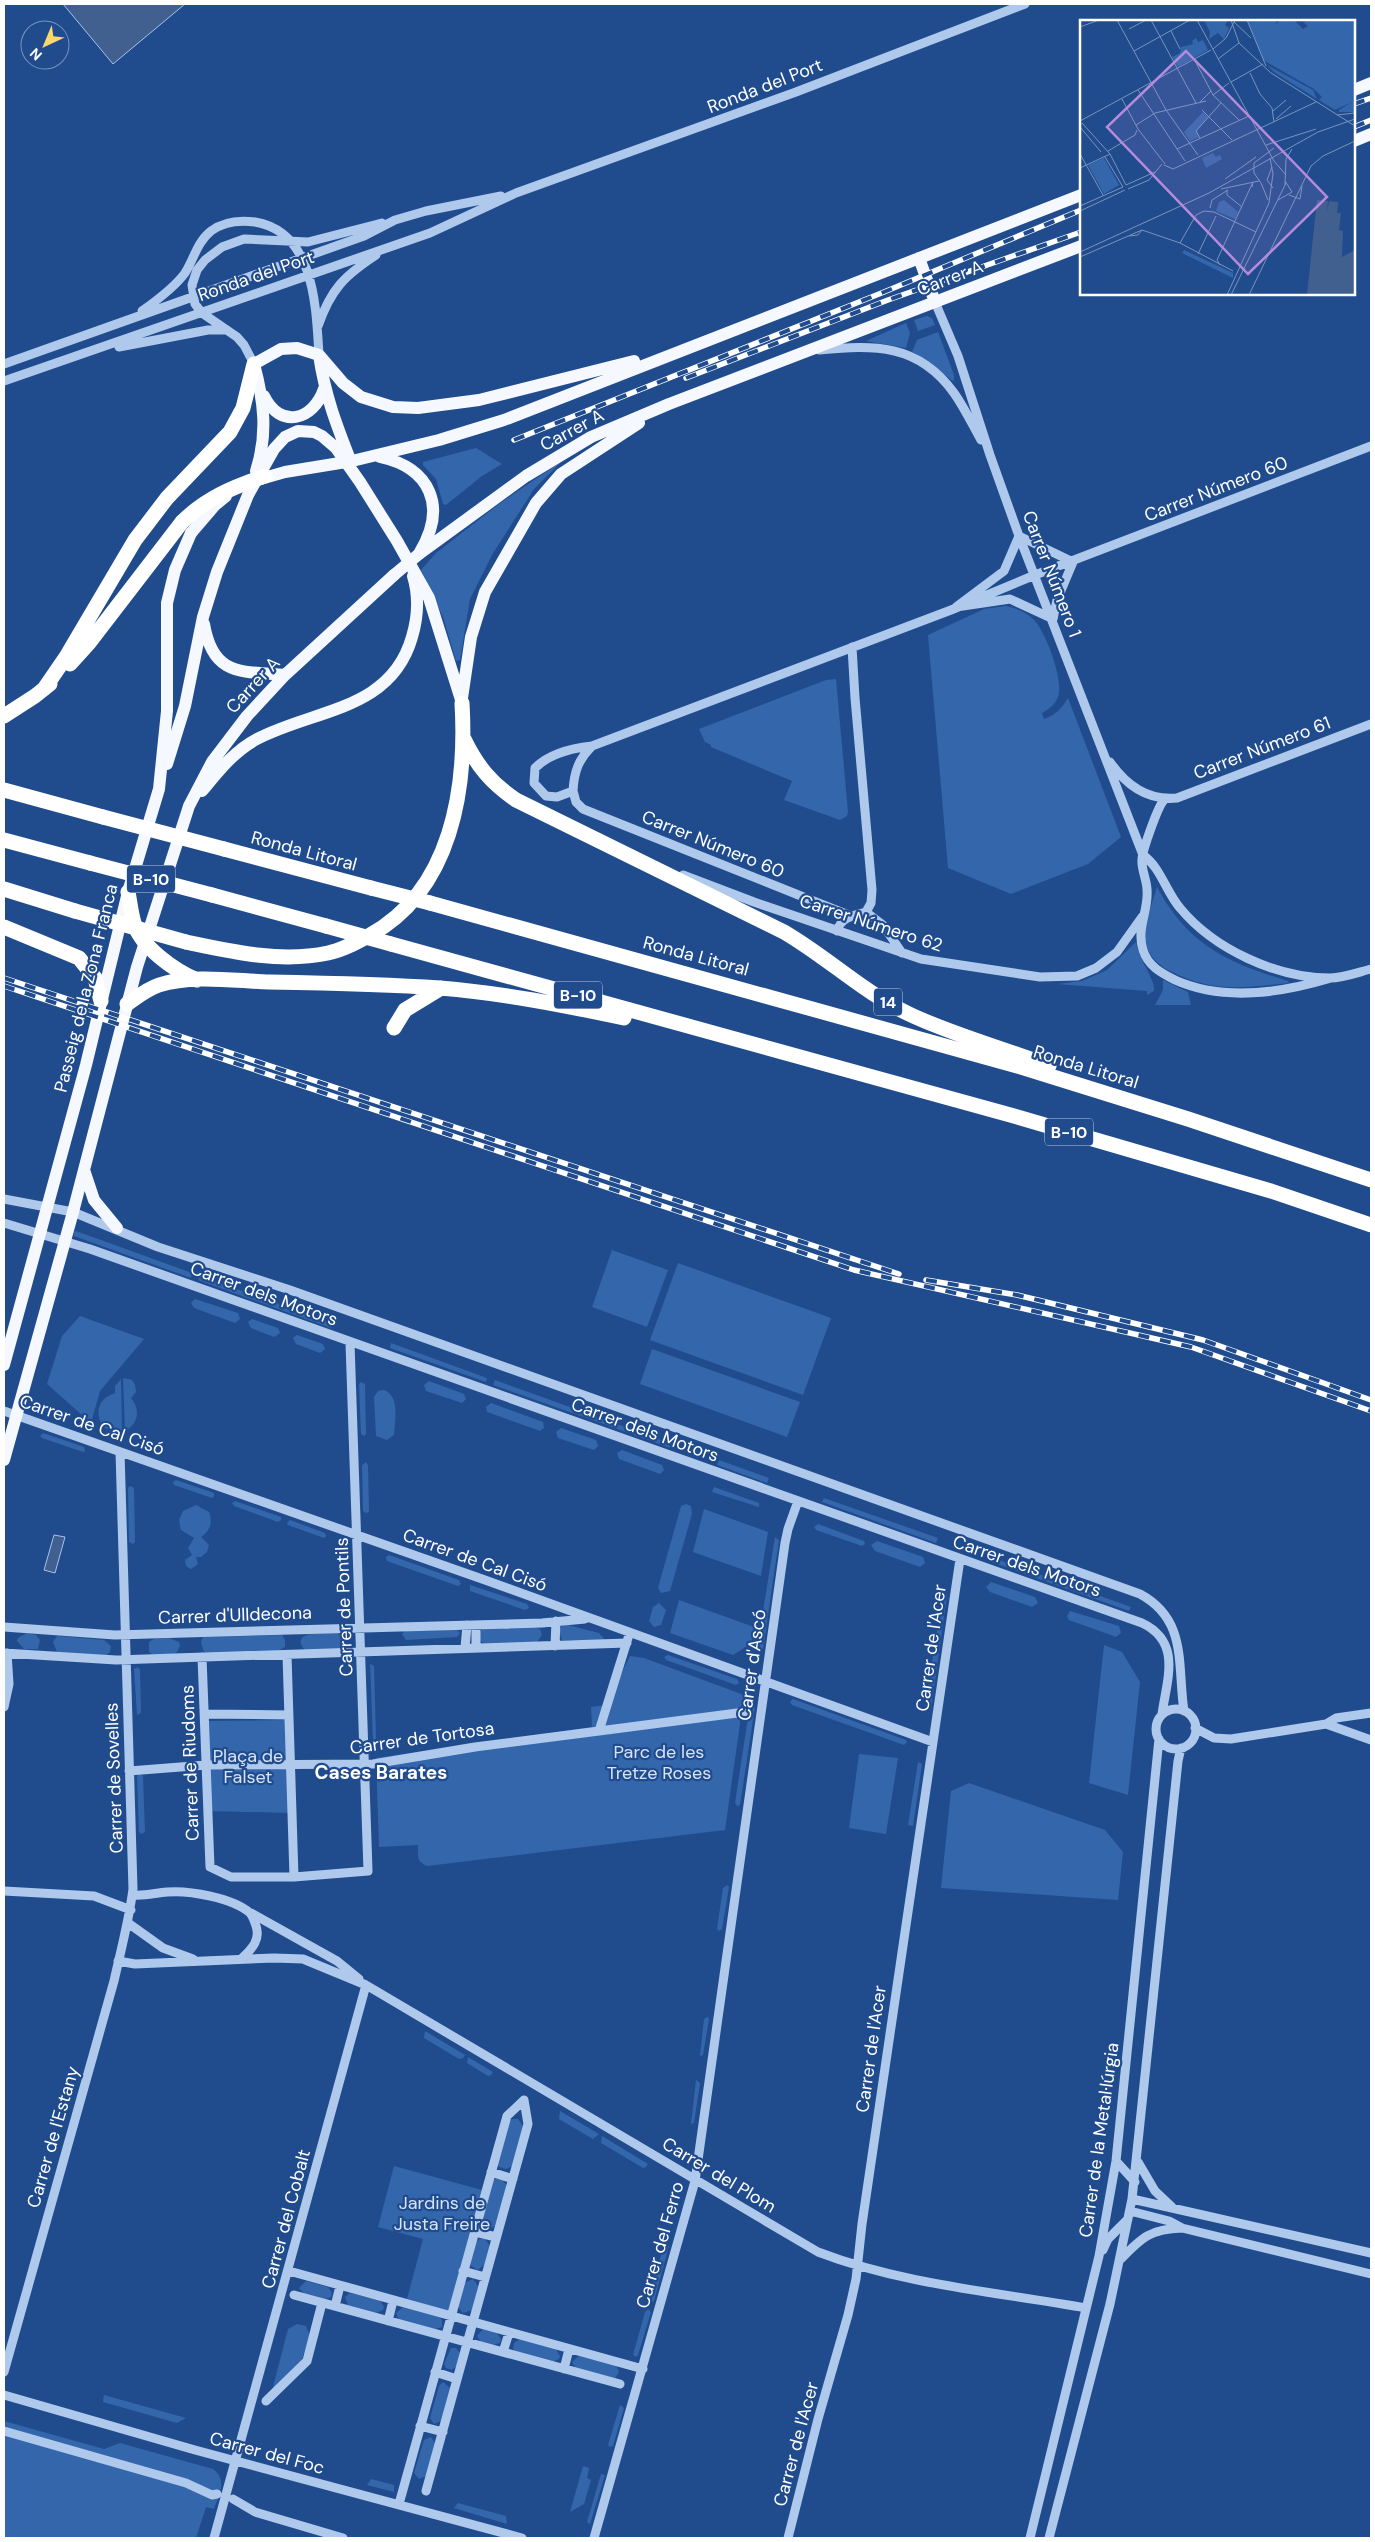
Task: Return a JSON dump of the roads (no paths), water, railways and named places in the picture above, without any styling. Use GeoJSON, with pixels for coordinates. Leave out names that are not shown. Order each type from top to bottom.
{"type":"FeatureCollection","features":[{"type":"Feature","properties":{"kind":"highway"},"geometry":{"type":"LineString","coordinates":[[44,689],[66,657],[135,540],[167,498],[230,432],[243,408],[254,364]]}},
{"type":"Feature","properties":{"kind":"highway"},"geometry":{"type":"LineString","coordinates":[[4,716],[44,689],[88,643],[209,499],[239,485],[265,476]]}},
{"type":"Feature","properties":{"kind":"highway"},"geometry":{"type":"LineString","coordinates":[[4,889],[186,942],[259,956],[308,956],[330,953],[383,928],[407,908],[421,892],[437,866],[456,807],[464,739],[462,703]]}},
{"type":"Feature","properties":{"kind":"highway"},"geometry":{"type":"LineString","coordinates":[[464,739],[477,765],[503,792],[516,800],[608,843]]}},
{"type":"Feature","properties":{"kind":"highway","name":"Ronda Litoral"},"geometry":{"type":"LineString","coordinates":[[4,790],[430,903],[869,1023],[1188,1118],[1371,1180]]}},
{"type":"Feature","properties":{"kind":"highway","name":"B-10"},"geometry":{"type":"LineString","coordinates":[[4,840],[326,926],[1014,1116],[1272,1191],[1371,1225]]}},
{"type":"Feature","properties":{"kind":"highway","name":"14"},"geometry":{"type":"LineString","coordinates":[[608,843],[658,871],[784,932],[818,952],[884,1000],[909,1014],[1188,1118]]}},
{"type":"Feature","properties":{"kind":"highway"},"geometry":{"type":"LineString","coordinates":[[128,892],[134,924],[145,940],[174,969],[198,980]]}},
{"type":"Feature","properties":{"kind":"highway"},"geometry":{"type":"LineString","coordinates":[[4,927],[72,953],[80,958],[95,978],[101,1001]]}},
{"type":"Feature","properties":{"kind":"highway"},"geometry":{"type":"LineString","coordinates":[[127,1004],[160,985],[198,980],[440,988],[551,1003],[764,1048]]}},
{"type":"Feature","properties":{"kind":"highway"},"geometry":{"type":"LineString","coordinates":[[394,1028],[404,1010],[440,988]]}},
{"type":"Feature","properties":{"kind":"main road"},"geometry":{"type":"LineString","coordinates":[[1355,90],[1371,83]]}},
{"type":"Feature","properties":{"kind":"main road"},"geometry":{"type":"LineString","coordinates":[[1355,141],[1371,134]]}},
{"type":"Feature","properties":{"kind":"main road","name":"Carrer A"},"geometry":{"type":"LineString","coordinates":[[265,476],[377,456],[504,420],[1080,195]]}},
{"type":"Feature","properties":{"kind":"main road","name":"Carrer A"},"geometry":{"type":"LineString","coordinates":[[188,806],[225,744],[285,675],[413,556],[565,451],[591,437],[669,404],[1080,246]]}},
{"type":"Feature","properties":{"kind":"main road"},"geometry":{"type":"LineString","coordinates":[[919,258],[935,302]]}},
{"type":"Feature","properties":{"kind":"main road"},"geometry":{"type":"LineString","coordinates":[[159,789],[185,706],[203,617],[217,572],[248,495],[263,442],[264,409],[262,391],[254,364],[274,352],[289,348],[319,354],[343,383],[361,397],[393,407],[418,408],[479,400],[585,375],[716,337]]}},
{"type":"Feature","properties":{"kind":"main road"},"geometry":{"type":"LineString","coordinates":[[319,354],[324,389],[332,415],[360,482]]}},
{"type":"Feature","properties":{"kind":"main road"},"geometry":{"type":"LineString","coordinates":[[262,391],[273,409],[286,417],[293,417],[306,414],[311,410],[320,399],[324,389]]}},
{"type":"Feature","properties":{"kind":"main road"},"geometry":{"type":"LineString","coordinates":[[462,703],[471,637],[485,592],[536,503],[561,474],[669,404]]}},
{"type":"Feature","properties":{"kind":"main road"},"geometry":{"type":"LineString","coordinates":[[248,495],[280,442],[298,431],[314,432],[336,448],[413,556],[436,616],[462,703]]}},
{"type":"Feature","properties":{"kind":"main road"},"geometry":{"type":"LineString","coordinates":[[4,1460],[10,1413],[73,1212],[145,940],[188,806],[245,745],[282,728],[348,706],[374,692],[391,676],[399,665],[411,641],[417,614],[413,556],[432,523],[433,506],[429,490],[415,472],[395,460],[377,456]]}},
{"type":"Feature","properties":{"kind":"main road","name":"Passeig de la Zona Franca"},"geometry":{"type":"LineString","coordinates":[[4,1366],[128,892],[159,789],[166,718],[167,603],[186,528]]}},
{"type":"Feature","properties":{"kind":"main road"},"geometry":{"type":"LineString","coordinates":[[203,617],[210,647],[223,664],[237,671],[285,675]]}},
{"type":"Feature","properties":{"kind":"main road"},"geometry":{"type":"LineString","coordinates":[[84,1170],[94,1200],[117,1228]]}},
{"type":"Feature","properties":{"kind":"street","name":"Ronda del Port"},"geometry":{"type":"LineString","coordinates":[[4,381],[95,351],[430,233],[516,194],[796,92],[1025,4]]}},
{"type":"Feature","properties":{"kind":"street","name":"Ronda del Port"},"geometry":{"type":"LineString","coordinates":[[4,364],[302,256],[364,236],[395,220],[426,211],[516,194]]}},
{"type":"Feature","properties":{"kind":"street"},"geometry":{"type":"LineString","coordinates":[[254,364],[244,344],[202,313],[195,304],[192,286],[200,266],[222,247],[251,238],[289,242],[320,240],[395,220]]}},
{"type":"Feature","properties":{"kind":"street"},"geometry":{"type":"LineString","coordinates":[[122,321],[143,310],[180,278],[202,241],[211,231],[232,222],[249,221],[274,229],[302,256],[309,275],[319,354]]}},
{"type":"Feature","properties":{"kind":"street"},"geometry":{"type":"LineString","coordinates":[[317,328],[328,298],[352,270],[388,247]]}},
{"type":"Feature","properties":{"kind":"street","name":"Carrer Número 1"},"geometry":{"type":"LineString","coordinates":[[935,302],[958,356],[1019,536],[1053,619],[1101,750],[1143,855]]}},
{"type":"Feature","properties":{"kind":"street"},"geometry":{"type":"LineString","coordinates":[[95,351],[208,330],[227,330]]}},
{"type":"Feature","properties":{"kind":"street"},"geometry":{"type":"LineString","coordinates":[[811,351],[865,346],[882,348],[920,361],[932,369],[954,392],[990,455]]}},
{"type":"Feature","properties":{"kind":"street","name":"Carrer Número 60"},"geometry":{"type":"LineString","coordinates":[[851,916],[583,809],[576,802],[572,790],[557,797],[546,796],[534,783],[536,768],[542,762],[576,748],[592,746],[1371,446]]}},
{"type":"Feature","properties":{"kind":"street"},"geometry":{"type":"LineString","coordinates":[[1019,536],[1072,562],[1057,600],[1053,619]]}},
{"type":"Feature","properties":{"kind":"street","name":"Carrer Número 60"},"geometry":{"type":"LineString","coordinates":[[956,607],[1004,571],[1019,536]]}},
{"type":"Feature","properties":{"kind":"street","name":"Carrer Número 60"},"geometry":{"type":"LineString","coordinates":[[956,607],[1010,599],[1053,619]]}},
{"type":"Feature","properties":{"kind":"street"},"geometry":{"type":"LineString","coordinates":[[837,931],[839,924],[851,916],[866,912],[871,903],[872,890],[852,647]]}},
{"type":"Feature","properties":{"kind":"street","name":"Carrer Número 61"},"geometry":{"type":"LineString","coordinates":[[1164,800],[1177,798],[1371,724]]}},
{"type":"Feature","properties":{"kind":"street"},"geometry":{"type":"LineString","coordinates":[[572,790],[574,775],[580,758],[592,746]]}},
{"type":"Feature","properties":{"kind":"street"},"geometry":{"type":"LineString","coordinates":[[1101,750],[1127,782],[1140,791],[1164,800],[1154,817],[1143,855]]}},
{"type":"Feature","properties":{"kind":"street","name":"Carrer Número 62"},"geometry":{"type":"LineString","coordinates":[[608,843],[664,868],[837,931],[902,953],[964,967],[1040,977],[1077,976],[1107,961],[1131,935],[1142,917]]}},
{"type":"Feature","properties":{"kind":"street","name":"Carrer Número 62"},"geometry":{"type":"LineString","coordinates":[[1332,978],[1299,974],[1259,963],[1219,944],[1202,932],[1178,907],[1151,861],[1143,855],[1142,860],[1148,892],[1142,917],[1140,938],[1146,958],[1162,974],[1208,991],[1242,994],[1307,986],[1371,969]]}},
{"type":"Feature","properties":{"kind":"street"},"geometry":{"type":"LineString","coordinates":[[866,912],[883,925],[902,953]]}},
{"type":"Feature","properties":{"kind":"street","name":"Carrer dels Motors"},"geometry":{"type":"LineString","coordinates":[[8,1200],[73,1212],[117,1228],[158,1247],[298,1293],[1140,1594],[1158,1606],[1175,1632],[1180,1650],[1180,1689],[1184,1711]]}},
{"type":"Feature","properties":{"kind":"street","name":"Carrer dels Motors"},"geometry":{"type":"LineString","coordinates":[[4,1223],[64,1240],[1153,1628],[1165,1640],[1169,1654],[1162,1714]]}},
{"type":"Feature","properties":{"kind":"street","name":"Carrer de Pontils"},"geometry":{"type":"LineString","coordinates":[[294,1877],[368,1871],[362,1642],[350,1343]]}},
{"type":"Feature","properties":{"kind":"street","name":"Carrer de Cal Cisó"},"geometry":{"type":"LineString","coordinates":[[10,1413],[630,1632],[933,1742]]}},
{"type":"Feature","properties":{"kind":"street","name":"Carrer de Sovelles"},"geometry":{"type":"LineString","coordinates":[[120,1452],[133,1895],[131,1910]]}},
{"type":"Feature","properties":{"kind":"street","name":"Carrer d'Ascó"},"geometry":{"type":"LineString","coordinates":[[743,1836],[788,1529],[798,1501]]}},
{"type":"Feature","properties":{"kind":"street","name":"Carrer de l'Acer"},"geometry":{"type":"LineString","coordinates":[[788,2538],[818,2419],[848,2316],[857,2267],[960,1558]]}},
{"type":"Feature","properties":{"kind":"street","name":"Carrer d'Ulldecona"},"geometry":{"type":"LineString","coordinates":[[4,1627],[124,1634],[361,1626],[472,1625],[590,1618]]}},
{"type":"Feature","properties":{"kind":"street"},"geometry":{"type":"LineString","coordinates":[[555,1646],[556,1621]]}},
{"type":"Feature","properties":{"kind":"street"},"geometry":{"type":"LineString","coordinates":[[472,1625],[476,1648]]}},
{"type":"Feature","properties":{"kind":"street"},"geometry":{"type":"LineString","coordinates":[[465,1648],[472,1625]]}},
{"type":"Feature","properties":{"kind":"street"},"geometry":{"type":"LineString","coordinates":[[599,1731],[630,1632]]}},
{"type":"Feature","properties":{"kind":"street"},"geometry":{"type":"LineString","coordinates":[[4,1707],[9,1684],[6,1653],[126,1659],[362,1653],[627,1643]]}},
{"type":"Feature","properties":{"kind":"street"},"geometry":{"type":"LineString","coordinates":[[287,1655],[294,1877]]}},
{"type":"Feature","properties":{"kind":"street","name":"Carrer de Riudoms"},"geometry":{"type":"LineString","coordinates":[[202,1657],[210,1867],[231,1877],[294,1877]]}},
{"type":"Feature","properties":{"kind":"street"},"geometry":{"type":"LineString","coordinates":[[1172,1709],[1184,1711],[1193,1719],[1195,1728],[1190,1742],[1181,1748],[1166,1746],[1159,1739],[1156,1723],[1162,1714],[1172,1709]]}},
{"type":"Feature","properties":{"kind":"street","name":"Carrer de Tortosa"},"geometry":{"type":"LineString","coordinates":[[129,1771],[206,1766],[364,1765],[475,1747],[745,1712]]}},
{"type":"Feature","properties":{"kind":"street"},"geometry":{"type":"LineString","coordinates":[[1195,1728],[1214,1738],[1232,1739],[1326,1724],[1336,1718],[1371,1713]]}},
{"type":"Feature","properties":{"kind":"street"},"geometry":{"type":"LineString","coordinates":[[204,1714],[289,1715]]}},
{"type":"Feature","properties":{"kind":"street"},"geometry":{"type":"LineString","coordinates":[[1326,1724],[1371,1740]]}},
{"type":"Feature","properties":{"kind":"street","name":"Carrer de la Metal·lúrgia"},"geometry":{"type":"LineString","coordinates":[[1030,2538],[1099,2256],[1116,2161],[1159,1739]]}},
{"type":"Feature","properties":{"kind":"street","name":"Carrer de la Metal·lúrgia"},"geometry":{"type":"LineString","coordinates":[[1049,2538],[1121,2260],[1135,2182],[1159,1930],[1181,1748]]}},
{"type":"Feature","properties":{"kind":"street","name":"Carrer del Ferro"},"geometry":{"type":"LineString","coordinates":[[594,2538],[695,2181],[743,1836]]}},
{"type":"Feature","properties":{"kind":"street"},"geometry":{"type":"LineString","coordinates":[[4,1891],[94,1896],[131,1910]]}},
{"type":"Feature","properties":{"kind":"street"},"geometry":{"type":"LineString","coordinates":[[133,1895],[148,1896],[168,1892],[200,1894],[230,1902],[337,1961],[366,1985]]}},
{"type":"Feature","properties":{"kind":"street","name":"Carrer de l'Estany"},"geometry":{"type":"LineString","coordinates":[[4,2372],[131,1910]]}},
{"type":"Feature","properties":{"kind":"street"},"geometry":{"type":"LineString","coordinates":[[241,1959],[253,1948],[257,1939],[257,1927],[251,1913]]}},
{"type":"Feature","properties":{"kind":"street"},"geometry":{"type":"LineString","coordinates":[[128,1922],[164,1948],[202,1962]]}},
{"type":"Feature","properties":{"kind":"street"},"geometry":{"type":"LineString","coordinates":[[118,1961],[135,1964],[241,1959],[303,1959],[366,1985]]}},
{"type":"Feature","properties":{"kind":"street","name":"Carrer del Plom"},"geometry":{"type":"LineString","coordinates":[[366,1985],[588,2114],[695,2181],[818,2252],[857,2267],[901,2277],[1086,2308]]}},
{"type":"Feature","properties":{"kind":"street","name":"Carrer del Cobalt"},"geometry":{"type":"LineString","coordinates":[[214,2538],[366,1985]]}},
{"type":"Feature","properties":{"kind":"street"},"geometry":{"type":"LineString","coordinates":[[399,2504],[507,2116],[524,2100],[528,2124],[426,2491]]}},
{"type":"Feature","properties":{"kind":"street"},"geometry":{"type":"LineString","coordinates":[[1116,2161],[1135,2182]]}},
{"type":"Feature","properties":{"kind":"street"},"geometry":{"type":"LineString","coordinates":[[1138,2162],[1155,2191],[1173,2208]]}},
{"type":"Feature","properties":{"kind":"street"},"geometry":{"type":"LineString","coordinates":[[491,2172],[513,2179]]}},
{"type":"Feature","properties":{"kind":"street"},"geometry":{"type":"LineString","coordinates":[[1132,2199],[1371,2253]]}},
{"type":"Feature","properties":{"kind":"street"},"geometry":{"type":"LineString","coordinates":[[1099,2256],[1108,2239],[1129,2215],[1169,2221],[1182,2228],[1371,2274]]}},
{"type":"Feature","properties":{"kind":"street"},"geometry":{"type":"LineString","coordinates":[[1121,2260],[1134,2245],[1149,2235],[1162,2229],[1182,2228]]}},
{"type":"Feature","properties":{"kind":"street"},"geometry":{"type":"LineString","coordinates":[[474,2232],[496,2237]]}},
{"type":"Feature","properties":{"kind":"street"},"geometry":{"type":"LineString","coordinates":[[288,2271],[643,2369]]}},
{"type":"Feature","properties":{"kind":"street"},"geometry":{"type":"LineString","coordinates":[[464,2271],[485,2277]]}},
{"type":"Feature","properties":{"kind":"street"},"geometry":{"type":"LineString","coordinates":[[335,2306],[340,2286]]}},
{"type":"Feature","properties":{"kind":"street"},"geometry":{"type":"LineString","coordinates":[[294,2295],[620,2384]]}},
{"type":"Feature","properties":{"kind":"street"},"geometry":{"type":"LineString","coordinates":[[388,2321],[394,2301]]}},
{"type":"Feature","properties":{"kind":"street"},"geometry":{"type":"LineString","coordinates":[[266,2401],[307,2361],[322,2303]]}},
{"type":"Feature","properties":{"kind":"street"},"geometry":{"type":"LineString","coordinates":[[503,2352],[508,2333]]}},
{"type":"Feature","properties":{"kind":"street"},"geometry":{"type":"LineString","coordinates":[[564,2369],[569,2349]]}},
{"type":"Feature","properties":{"kind":"street"},"geometry":{"type":"LineString","coordinates":[[435,2372],[457,2379]]}},
{"type":"Feature","properties":{"kind":"street","name":"Carrer del Foc"},"geometry":{"type":"LineString","coordinates":[[4,2395],[236,2461],[522,2538]]}},
{"type":"Feature","properties":{"kind":"street"},"geometry":{"type":"LineString","coordinates":[[420,2426],[442,2432]]}},
{"type":"Feature","properties":{"kind":"street"},"geometry":{"type":"LineString","coordinates":[[4,2431],[186,2483],[215,2494]]}},
{"type":"Feature","properties":{"kind":"street"},"geometry":{"type":"LineString","coordinates":[[236,2501],[255,2512],[343,2538]]}},
{"type":"Feature","properties":{"kind":"railway"},"geometry":{"type":"LineString","coordinates":[[1355,104],[1371,98]]}},
{"type":"Feature","properties":{"kind":"railway"},"geometry":{"type":"LineString","coordinates":[[1355,127],[1371,120]]}},
{"type":"Feature","properties":{"kind":"railway"},"geometry":{"type":"LineString","coordinates":[[514,440],[884,292],[1080,210]]}},
{"type":"Feature","properties":{"kind":"railway"},"geometry":{"type":"LineString","coordinates":[[686,378],[888,300],[1080,232]]}},
{"type":"Feature","properties":{"kind":"railway"},"geometry":{"type":"LineString","coordinates":[[4,978],[899,1274]]}},
{"type":"Feature","properties":{"kind":"railway"},"geometry":{"type":"LineString","coordinates":[[4,986],[854,1270],[1191,1347],[1371,1411]]}},
{"type":"Feature","properties":{"kind":"railway"},"geometry":{"type":"LineString","coordinates":[[926,1280],[1017,1295],[1203,1340],[1371,1400]]}},
{"type":"Feature","properties":{"kind":"district","name":"Cases Barates"},"geometry":{"type":"Point","coordinates":[381,1772]}},
{"type":"Feature","properties":{"kind":"park label","name":"Parc de les Tretze Roses"},"geometry":{"type":"Point","coordinates":[659,1762]}},
{"type":"Feature","properties":{"kind":"park label","name":"Plaça de Falset"},"geometry":{"type":"Point","coordinates":[248,1766]}},
{"type":"Feature","properties":{"kind":"park label","name":"Jardins de Justa Freire"},"geometry":{"type":"Point","coordinates":[442,2213]}}]}
